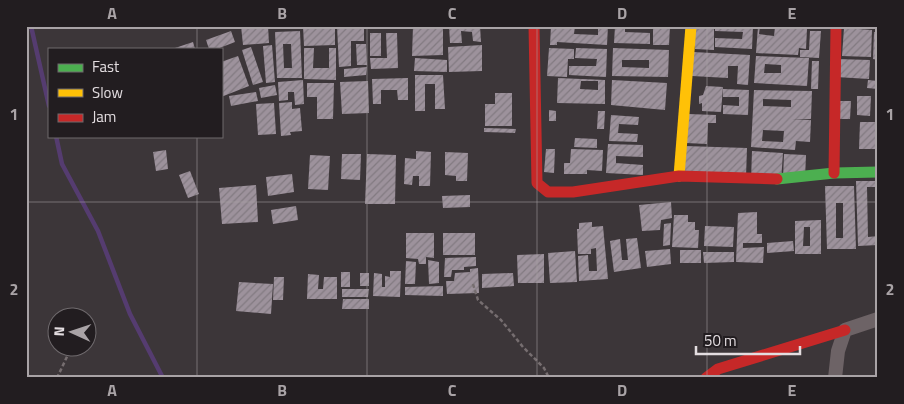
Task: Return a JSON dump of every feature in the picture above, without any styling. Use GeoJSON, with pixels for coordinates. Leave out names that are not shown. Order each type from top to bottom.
{"type":"FeatureCollection","features":[{"type":"Feature","properties":{"kind":"street"},"geometry":{"type":"LineString","coordinates":[[534,26],[537,183],[548,192],[573,192],[680,176],[762,180],[834,173],[878,172]]}},
{"type":"Feature","properties":{"kind":"street"},"geometry":{"type":"LineString","coordinates":[[680,176],[691,26]]}},
{"type":"Feature","properties":{"kind":"street"},"geometry":{"type":"LineString","coordinates":[[834,173],[836,26]]}},
{"type":"Feature","properties":{"kind":"street"},"geometry":{"type":"LineString","coordinates":[[706,378],[718,369],[878,319]]}},
{"type":"Feature","properties":{"kind":"street"},"geometry":{"type":"LineString","coordinates":[[835,378],[838,351],[845,330]]}},
{"type":"Feature","properties":{"kind":"path"},"geometry":{"type":"LineString","coordinates":[[473,284],[478,300],[501,320],[523,347],[544,368],[548,378]]}},
{"type":"Feature","properties":{"kind":"path"},"geometry":{"type":"LineString","coordinates":[[57,378],[67,356]]}},
{"type":"Feature","properties":{"kind":"building"},"geometry":{"type":"Polygon","coordinates":[[[241,26],[268,26],[269,43],[243,45],[241,26]]]}},
{"type":"Feature","properties":{"kind":"building"},"geometry":{"type":"Polygon","coordinates":[[[303,26],[335,26],[335,45],[304,46],[303,26]]]}},
{"type":"Feature","properties":{"kind":"building"},"geometry":{"type":"Polygon","coordinates":[[[337,26],[364,26],[364,41],[351,41],[351,66],[339,67],[337,26]]]}},
{"type":"Feature","properties":{"kind":"building"},"geometry":{"type":"Polygon","coordinates":[[[413,26],[443,26],[443,55],[412,56],[413,26]]]}},
{"type":"Feature","properties":{"kind":"building"},"geometry":{"type":"Polygon","coordinates":[[[449,26],[480,26],[481,42],[473,41],[472,32],[461,31],[462,43],[450,43],[449,26]]]}},
{"type":"Feature","properties":{"kind":"building"},"geometry":{"type":"Polygon","coordinates":[[[551,26],[575,26],[574,34],[598,35],[598,26],[608,26],[607,45],[557,42],[557,45],[550,45],[551,26]]]}},
{"type":"Feature","properties":{"kind":"building"},"geometry":{"type":"Polygon","coordinates":[[[615,26],[651,26],[651,29],[625,28],[625,32],[650,33],[650,44],[614,43],[615,26]]]}},
{"type":"Feature","properties":{"kind":"building"},"geometry":{"type":"Polygon","coordinates":[[[653,26],[670,26],[669,45],[653,45],[653,26]]]}},
{"type":"Feature","properties":{"kind":"building"},"geometry":{"type":"Polygon","coordinates":[[[695,26],[714,26],[714,50],[695,49],[695,26]]]}},
{"type":"Feature","properties":{"kind":"building"},"geometry":{"type":"Polygon","coordinates":[[[715,26],[753,26],[752,49],[715,47],[715,38],[742,39],[743,32],[715,31],[715,26]]]}},
{"type":"Feature","properties":{"kind":"building"},"geometry":{"type":"Polygon","coordinates":[[[758,26],[760,26],[759,34],[774,36],[775,27],[807,29],[806,49],[799,48],[798,55],[756,53],[758,26]]]}},
{"type":"Feature","properties":{"kind":"building"},"geometry":{"type":"Polygon","coordinates":[[[844,28],[872,30],[871,57],[842,56],[844,28]]]}},
{"type":"Feature","properties":{"kind":"building"},"geometry":{"type":"Polygon","coordinates":[[[231,31],[235,42],[220,48],[209,48],[206,40],[231,31]]]}},
{"type":"Feature","properties":{"kind":"building"},"geometry":{"type":"Polygon","coordinates":[[[300,31],[302,78],[277,78],[275,32],[300,31]],[[283,44],[284,68],[292,68],[291,44],[283,44]]]}},
{"type":"Feature","properties":{"kind":"building"},"geometry":{"type":"Polygon","coordinates":[[[810,31],[821,31],[819,58],[800,57],[800,50],[809,50],[810,31]]]}},
{"type":"Feature","properties":{"kind":"building"},"geometry":{"type":"Polygon","coordinates":[[[874,32],[878,32],[878,60],[873,59],[874,32]]]}},
{"type":"Feature","properties":{"kind":"building"},"geometry":{"type":"Polygon","coordinates":[[[370,33],[381,33],[381,56],[370,56],[370,33]]]}},
{"type":"Feature","properties":{"kind":"building"},"geometry":{"type":"Polygon","coordinates":[[[386,33],[397,33],[398,68],[371,69],[370,58],[387,58],[386,33]]]}},
{"type":"Feature","properties":{"kind":"building"},"geometry":{"type":"Polygon","coordinates":[[[193,42],[195,48],[175,48],[193,42]]]}},
{"type":"Feature","properties":{"kind":"building"},"geometry":{"type":"Polygon","coordinates":[[[356,44],[366,44],[367,65],[357,65],[356,44]]]}},
{"type":"Feature","properties":{"kind":"building"},"geometry":{"type":"Polygon","coordinates":[[[272,45],[275,82],[266,83],[263,46],[272,45]]]}},
{"type":"Feature","properties":{"kind":"building"},"geometry":{"type":"Polygon","coordinates":[[[482,45],[482,71],[449,72],[448,47],[482,45]]]}},
{"type":"Feature","properties":{"kind":"building"},"geometry":{"type":"Polygon","coordinates":[[[251,47],[263,82],[253,85],[242,50],[251,47]]]}},
{"type":"Feature","properties":{"kind":"building"},"geometry":{"type":"Polygon","coordinates":[[[304,48],[314,48],[313,68],[329,68],[329,48],[336,48],[336,80],[304,79],[304,48]]]}},
{"type":"Feature","properties":{"kind":"building"},"geometry":{"type":"Polygon","coordinates":[[[549,48],[574,49],[574,59],[568,59],[567,77],[547,76],[549,48]]]}},
{"type":"Feature","properties":{"kind":"building"},"geometry":{"type":"Polygon","coordinates":[[[576,48],[607,49],[606,77],[569,75],[569,66],[596,66],[597,59],[575,58],[576,48]]]}},
{"type":"Feature","properties":{"kind":"building"},"geometry":{"type":"Polygon","coordinates":[[[613,48],[669,50],[668,77],[612,76],[613,48]],[[622,60],[622,67],[649,68],[649,60],[622,60]]]}},
{"type":"Feature","properties":{"kind":"building"},"geometry":{"type":"Polygon","coordinates":[[[693,52],[750,55],[748,85],[737,84],[738,66],[728,66],[728,78],[692,76],[693,52]]]}},
{"type":"Feature","properties":{"kind":"building"},"geometry":{"type":"Polygon","coordinates":[[[238,56],[249,86],[222,97],[222,62],[238,56]]]}},
{"type":"Feature","properties":{"kind":"building"},"geometry":{"type":"Polygon","coordinates":[[[756,56],[809,58],[807,86],[754,83],[756,56]],[[765,64],[764,73],[781,73],[781,65],[765,64]]]}},
{"type":"Feature","properties":{"kind":"building"},"geometry":{"type":"Polygon","coordinates":[[[415,58],[447,60],[447,72],[414,71],[415,58]]]}},
{"type":"Feature","properties":{"kind":"building"},"geometry":{"type":"Polygon","coordinates":[[[837,59],[870,60],[869,79],[836,77],[837,59]]]}},
{"type":"Feature","properties":{"kind":"building"},"geometry":{"type":"Polygon","coordinates":[[[812,61],[819,61],[818,89],[811,89],[812,61]]]}},
{"type":"Feature","properties":{"kind":"building"},"geometry":{"type":"Polygon","coordinates":[[[367,67],[366,75],[344,77],[344,69],[367,67]]]}},
{"type":"Feature","properties":{"kind":"building"},"geometry":{"type":"Polygon","coordinates":[[[415,75],[443,75],[445,109],[435,109],[435,84],[425,84],[425,111],[415,111],[415,75]]]}},
{"type":"Feature","properties":{"kind":"building"},"geometry":{"type":"Polygon","coordinates":[[[408,78],[408,100],[398,100],[397,90],[381,90],[381,104],[373,104],[372,79],[408,78]]]}},
{"type":"Feature","properties":{"kind":"building"},"geometry":{"type":"Polygon","coordinates":[[[558,78],[605,80],[605,104],[557,103],[558,78]],[[581,81],[580,89],[598,90],[598,81],[581,81]]]}},
{"type":"Feature","properties":{"kind":"building"},"geometry":{"type":"Polygon","coordinates":[[[303,80],[304,104],[295,105],[294,92],[288,92],[288,100],[279,101],[278,82],[303,80]]]}},
{"type":"Feature","properties":{"kind":"building"},"geometry":{"type":"Polygon","coordinates":[[[612,80],[667,83],[665,110],[611,105],[612,80]]]}},
{"type":"Feature","properties":{"kind":"building"},"geometry":{"type":"Polygon","coordinates":[[[868,80],[878,81],[878,89],[867,88],[868,80]]]}},
{"type":"Feature","properties":{"kind":"building"},"geometry":{"type":"Polygon","coordinates":[[[368,81],[369,113],[342,114],[340,82],[368,81]]]}},
{"type":"Feature","properties":{"kind":"building"},"geometry":{"type":"Polygon","coordinates":[[[307,83],[334,83],[333,119],[317,119],[317,97],[307,97],[307,83]]]}},
{"type":"Feature","properties":{"kind":"building"},"geometry":{"type":"Polygon","coordinates":[[[275,85],[277,95],[261,98],[259,88],[275,85]]]}},
{"type":"Feature","properties":{"kind":"building"},"geometry":{"type":"Polygon","coordinates":[[[706,86],[723,87],[721,112],[702,111],[702,103],[699,104],[699,96],[703,95],[706,86]]]}},
{"type":"Feature","properties":{"kind":"building"},"geometry":{"type":"Polygon","coordinates":[[[723,89],[749,90],[748,115],[723,114],[723,105],[739,106],[739,97],[723,97],[723,89]]]}},
{"type":"Feature","properties":{"kind":"building"},"geometry":{"type":"Polygon","coordinates":[[[754,90],[812,91],[811,119],[792,119],[811,120],[810,142],[796,141],[795,150],[751,147],[754,90]],[[763,99],[763,106],[791,107],[791,100],[763,99]],[[763,130],[762,141],[783,142],[784,131],[763,130]]]}},
{"type":"Feature","properties":{"kind":"building"},"geometry":{"type":"Polygon","coordinates":[[[256,92],[258,101],[231,106],[229,96],[256,92]]]}},
{"type":"Feature","properties":{"kind":"building"},"geometry":{"type":"Polygon","coordinates":[[[495,93],[512,93],[512,126],[485,126],[485,104],[495,104],[495,93]]]}},
{"type":"Feature","properties":{"kind":"building"},"geometry":{"type":"Polygon","coordinates":[[[857,96],[871,96],[870,116],[857,115],[857,96]]]}},
{"type":"Feature","properties":{"kind":"building"},"geometry":{"type":"Polygon","coordinates":[[[840,101],[851,101],[850,119],[840,119],[840,101]]]}},
{"type":"Feature","properties":{"kind":"building"},"geometry":{"type":"Polygon","coordinates":[[[292,102],[292,109],[300,108],[302,131],[290,132],[291,135],[281,136],[279,103],[292,102]]]}},
{"type":"Feature","properties":{"kind":"building"},"geometry":{"type":"Polygon","coordinates":[[[274,103],[276,134],[258,135],[256,104],[274,103]]]}},
{"type":"Feature","properties":{"kind":"building"},"geometry":{"type":"Polygon","coordinates":[[[549,110],[556,111],[556,121],[549,121],[549,110]]]}},
{"type":"Feature","properties":{"kind":"building"},"geometry":{"type":"Polygon","coordinates":[[[598,111],[605,111],[604,129],[597,129],[598,111]]]}},
{"type":"Feature","properties":{"kind":"building"},"geometry":{"type":"Polygon","coordinates":[[[688,114],[716,115],[716,123],[708,123],[707,144],[686,143],[688,114]]]}},
{"type":"Feature","properties":{"kind":"building"},"geometry":{"type":"Polygon","coordinates":[[[611,115],[639,117],[638,125],[619,124],[618,133],[638,134],[637,142],[609,141],[611,115]]]}},
{"type":"Feature","properties":{"kind":"building"},"geometry":{"type":"Polygon","coordinates":[[[860,122],[878,122],[878,149],[859,149],[860,122]]]}},
{"type":"Feature","properties":{"kind":"building"},"geometry":{"type":"Polygon","coordinates":[[[484,128],[516,129],[515,133],[484,132],[484,128]]]}},
{"type":"Feature","properties":{"kind":"building"},"geometry":{"type":"Polygon","coordinates":[[[575,138],[597,139],[597,148],[574,147],[575,138]]]}},
{"type":"Feature","properties":{"kind":"building"},"geometry":{"type":"Polygon","coordinates":[[[608,144],[643,145],[643,157],[616,156],[616,163],[643,165],[643,175],[606,173],[608,144]]]}},
{"type":"Feature","properties":{"kind":"building"},"geometry":{"type":"Polygon","coordinates":[[[685,146],[747,148],[746,177],[684,175],[685,146]]]}},
{"type":"Feature","properties":{"kind":"building"},"geometry":{"type":"Polygon","coordinates":[[[546,149],[555,149],[554,173],[544,172],[546,149]]]}},
{"type":"Feature","properties":{"kind":"building"},"geometry":{"type":"Polygon","coordinates":[[[571,149],[603,150],[602,171],[587,170],[587,174],[564,174],[564,163],[570,163],[571,149]]]}},
{"type":"Feature","properties":{"kind":"building"},"geometry":{"type":"Polygon","coordinates":[[[166,150],[168,169],[156,171],[153,152],[166,150]]]}},
{"type":"Feature","properties":{"kind":"building"},"geometry":{"type":"Polygon","coordinates":[[[416,151],[431,152],[430,186],[419,186],[419,176],[413,176],[412,185],[404,184],[405,158],[416,159],[416,151]]]}},
{"type":"Feature","properties":{"kind":"building"},"geometry":{"type":"Polygon","coordinates":[[[752,151],[783,153],[781,182],[751,180],[752,151]]]}},
{"type":"Feature","properties":{"kind":"building"},"geometry":{"type":"Polygon","coordinates":[[[445,152],[468,153],[467,181],[456,181],[456,176],[445,175],[445,152]]]}},
{"type":"Feature","properties":{"kind":"building"},"geometry":{"type":"Polygon","coordinates":[[[342,154],[361,154],[360,180],[341,179],[342,154]]]}},
{"type":"Feature","properties":{"kind":"building"},"geometry":{"type":"Polygon","coordinates":[[[367,154],[396,155],[395,204],[365,204],[367,154]]]}},
{"type":"Feature","properties":{"kind":"building"},"geometry":{"type":"Polygon","coordinates":[[[784,154],[806,155],[805,179],[783,178],[784,154]]]}},
{"type":"Feature","properties":{"kind":"building"},"geometry":{"type":"Polygon","coordinates":[[[310,155],[330,156],[328,190],[308,189],[310,155]]]}},
{"type":"Feature","properties":{"kind":"building"},"geometry":{"type":"Polygon","coordinates":[[[190,171],[199,194],[188,198],[179,175],[190,171]]]}},
{"type":"Feature","properties":{"kind":"building"},"geometry":{"type":"Polygon","coordinates":[[[292,174],[294,192],[268,196],[266,177],[292,174]]]}},
{"type":"Feature","properties":{"kind":"building"},"geometry":{"type":"Polygon","coordinates":[[[856,181],[878,181],[878,200],[876,187],[867,187],[868,237],[878,236],[878,245],[858,246],[856,181]]]}},
{"type":"Feature","properties":{"kind":"building"},"geometry":{"type":"Polygon","coordinates":[[[256,185],[258,222],[222,224],[219,188],[256,185]]]}},
{"type":"Feature","properties":{"kind":"building"},"geometry":{"type":"Polygon","coordinates":[[[825,186],[854,186],[856,249],[827,249],[825,186]],[[836,203],[836,238],[843,238],[843,203],[836,203]]]}},
{"type":"Feature","properties":{"kind":"building"},"geometry":{"type":"Polygon","coordinates":[[[470,195],[470,207],[443,208],[442,196],[470,195]]]}},
{"type":"Feature","properties":{"kind":"building"},"geometry":{"type":"Polygon","coordinates":[[[671,202],[672,218],[661,220],[660,230],[642,231],[639,205],[671,202]]]}},
{"type":"Feature","properties":{"kind":"building"},"geometry":{"type":"Polygon","coordinates":[[[296,206],[298,220],[273,224],[271,210],[296,206]]]}},
{"type":"Feature","properties":{"kind":"building"},"geometry":{"type":"Polygon","coordinates":[[[757,212],[757,234],[762,234],[762,243],[743,243],[743,248],[764,247],[763,263],[736,262],[738,213],[757,212]]]}},
{"type":"Feature","properties":{"kind":"building"},"geometry":{"type":"Polygon","coordinates":[[[674,215],[688,215],[688,222],[695,222],[695,230],[699,230],[698,248],[672,247],[674,215]]]}},
{"type":"Feature","properties":{"kind":"building"},"geometry":{"type":"Polygon","coordinates":[[[821,220],[821,254],[795,254],[795,221],[821,220]],[[804,227],[803,246],[810,246],[810,227],[804,227]]]}},
{"type":"Feature","properties":{"kind":"building"},"geometry":{"type":"Polygon","coordinates":[[[592,222],[592,227],[603,226],[608,279],[579,281],[578,256],[588,255],[589,271],[597,271],[596,248],[591,249],[591,254],[578,254],[577,229],[579,229],[579,223],[592,222]]]}},
{"type":"Feature","properties":{"kind":"building"},"geometry":{"type":"Polygon","coordinates":[[[671,223],[670,245],[663,246],[664,224],[671,223]]]}},
{"type":"Feature","properties":{"kind":"building"},"geometry":{"type":"Polygon","coordinates":[[[705,226],[734,227],[733,247],[704,246],[705,226]]]}},
{"type":"Feature","properties":{"kind":"building"},"geometry":{"type":"Polygon","coordinates":[[[406,233],[434,233],[434,258],[426,257],[426,264],[419,264],[418,259],[406,258],[406,233]]]}},
{"type":"Feature","properties":{"kind":"building"},"geometry":{"type":"Polygon","coordinates":[[[443,233],[475,233],[475,255],[443,255],[443,233]]]}},
{"type":"Feature","properties":{"kind":"building"},"geometry":{"type":"Polygon","coordinates":[[[637,238],[641,268],[614,272],[610,241],[620,239],[622,260],[628,260],[626,239],[637,238]]]}},
{"type":"Feature","properties":{"kind":"building"},"geometry":{"type":"Polygon","coordinates":[[[793,241],[794,251],[767,253],[767,243],[793,241]]]}},
{"type":"Feature","properties":{"kind":"building"},"geometry":{"type":"Polygon","coordinates":[[[670,249],[671,264],[647,267],[645,251],[670,249]]]}},
{"type":"Feature","properties":{"kind":"building"},"geometry":{"type":"Polygon","coordinates":[[[680,250],[701,250],[701,263],[680,263],[680,250]]]}},
{"type":"Feature","properties":{"kind":"building"},"geometry":{"type":"Polygon","coordinates":[[[575,251],[577,282],[550,283],[548,253],[575,251]]]}},
{"type":"Feature","properties":{"kind":"building"},"geometry":{"type":"Polygon","coordinates":[[[703,252],[734,252],[734,262],[704,263],[703,252]]]}},
{"type":"Feature","properties":{"kind":"building"},"geometry":{"type":"Polygon","coordinates":[[[544,254],[544,283],[518,283],[517,255],[544,254]]]}},
{"type":"Feature","properties":{"kind":"building"},"geometry":{"type":"Polygon","coordinates":[[[476,257],[476,266],[464,267],[464,270],[452,270],[451,277],[444,277],[445,258],[476,257]]]}},
{"type":"Feature","properties":{"kind":"building"},"geometry":{"type":"Polygon","coordinates":[[[428,260],[439,262],[439,283],[429,284],[428,260]]]}},
{"type":"Feature","properties":{"kind":"building"},"geometry":{"type":"Polygon","coordinates":[[[406,261],[416,262],[415,284],[405,284],[406,261]]]}},
{"type":"Feature","properties":{"kind":"building"},"geometry":{"type":"Polygon","coordinates":[[[478,268],[479,293],[447,294],[446,281],[454,281],[455,273],[470,272],[470,269],[478,268]]]}},
{"type":"Feature","properties":{"kind":"building"},"geometry":{"type":"Polygon","coordinates":[[[390,271],[401,271],[400,297],[373,296],[374,273],[382,274],[382,287],[385,287],[385,276],[390,277],[390,271]]]}},
{"type":"Feature","properties":{"kind":"building"},"geometry":{"type":"Polygon","coordinates":[[[341,272],[350,272],[350,287],[341,287],[341,272]]]}},
{"type":"Feature","properties":{"kind":"building"},"geometry":{"type":"Polygon","coordinates":[[[360,273],[369,273],[369,286],[360,286],[360,273]]]}},
{"type":"Feature","properties":{"kind":"building"},"geometry":{"type":"Polygon","coordinates":[[[513,273],[514,286],[482,288],[482,274],[513,273]]]}},
{"type":"Feature","properties":{"kind":"building"},"geometry":{"type":"Polygon","coordinates":[[[308,274],[319,275],[318,289],[323,289],[324,277],[337,277],[337,299],[307,299],[308,274]]]}},
{"type":"Feature","properties":{"kind":"building"},"geometry":{"type":"Polygon","coordinates":[[[274,277],[284,277],[283,300],[273,300],[274,277]]]}},
{"type":"Feature","properties":{"kind":"building"},"geometry":{"type":"Polygon","coordinates":[[[239,282],[273,284],[271,314],[236,311],[239,282]]]}},
{"type":"Feature","properties":{"kind":"building"},"geometry":{"type":"Polygon","coordinates":[[[443,286],[443,296],[405,295],[405,287],[443,286]]]}},
{"type":"Feature","properties":{"kind":"building"},"geometry":{"type":"Polygon","coordinates":[[[342,289],[369,289],[368,297],[342,297],[342,289]]]}},
{"type":"Feature","properties":{"kind":"building"},"geometry":{"type":"Polygon","coordinates":[[[343,299],[369,299],[369,309],[342,309],[343,299]]]}},
{"type":"Feature","properties":{"kind":"waterway"},"geometry":{"type":"LineString","coordinates":[[31,26],[48,102]]}},
{"type":"Feature","properties":{"kind":"waterway"},"geometry":{"type":"LineString","coordinates":[[56,138],[62,164],[98,231],[130,314],[163,378]]}},
{"type":"Feature","properties":{"kind":"traffic: fast"},"geometry":{"type":"LineString","coordinates":[[777,179],[834,173],[878,172]]}},
{"type":"Feature","properties":{"kind":"traffic: slow"},"geometry":{"type":"LineString","coordinates":[[679,176],[691,26]]}},
{"type":"Feature","properties":{"kind":"traffic: jam"},"geometry":{"type":"LineString","coordinates":[[534,26],[537,183],[548,192],[573,192],[679,176],[777,179]]}},
{"type":"Feature","properties":{"kind":"traffic: jam"},"geometry":{"type":"LineString","coordinates":[[834,173],[836,26]]}},
{"type":"Feature","properties":{"kind":"traffic: jam"},"geometry":{"type":"LineString","coordinates":[[706,378],[718,369],[845,330]]}}]}
